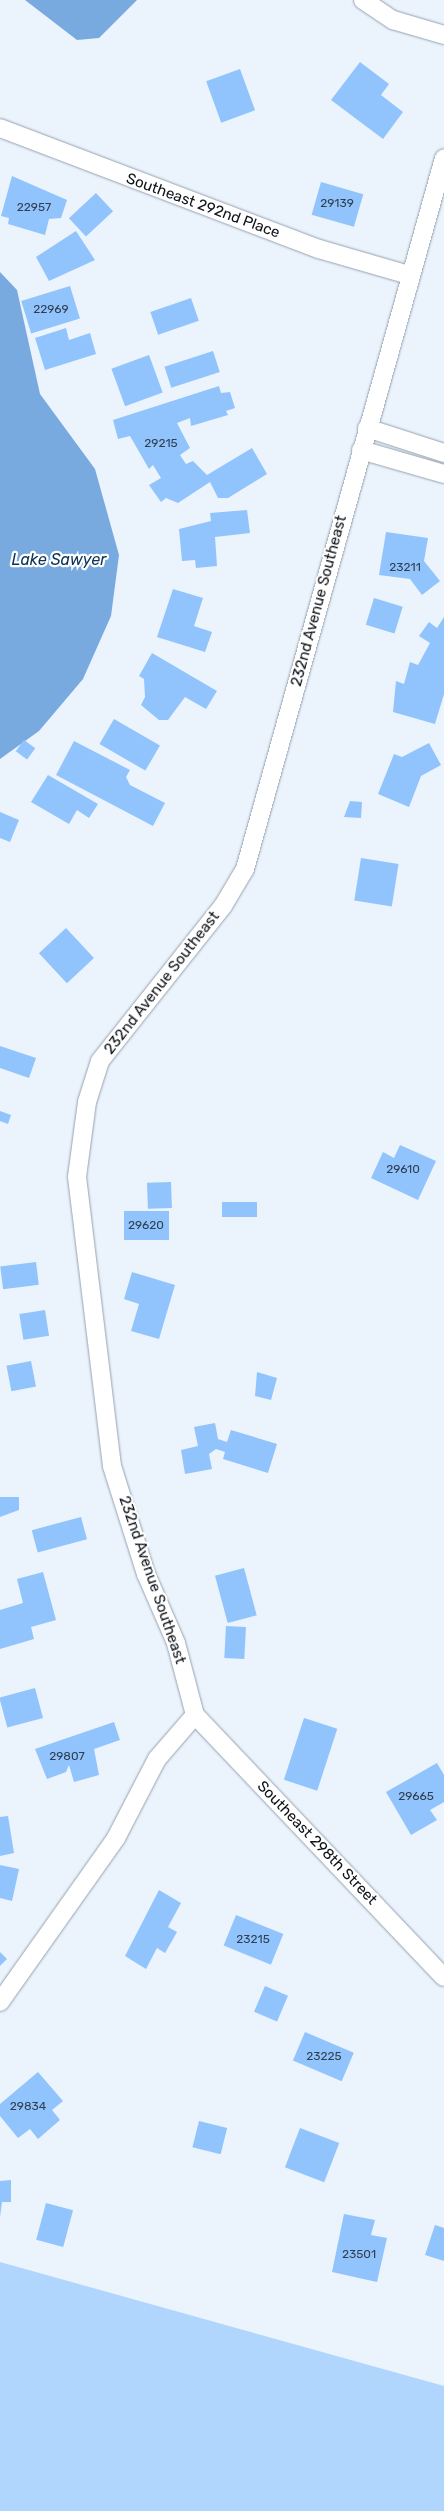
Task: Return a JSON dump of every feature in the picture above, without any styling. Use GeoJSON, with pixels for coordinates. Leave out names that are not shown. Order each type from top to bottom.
{"type":"FeatureCollection","features":[{"type":"Feature","properties":{"kind":"street"},"geometry":{"type":"LineString","coordinates":[[363,0],[393,20],[444,35]]}},
{"type":"Feature","properties":{"kind":"street","name":"Southeast 292nd Place"},"geometry":{"type":"LineString","coordinates":[[0,128],[318,248],[409,275]]}},
{"type":"Feature","properties":{"kind":"street","name":"232nd Avenue Southeast"},"geometry":{"type":"LineString","coordinates":[[195,1715],[176,1643],[146,1574],[112,1466],[78,1185],[80,1146],[100,1061],[223,906],[245,869],[409,275],[444,158]]}},
{"type":"Feature","properties":{"kind":"street"},"geometry":{"type":"LineString","coordinates":[[367,428],[444,453]]}},
{"type":"Feature","properties":{"kind":"street"},"geometry":{"type":"LineString","coordinates":[[361,450],[444,474]]}},
{"type":"Feature","properties":{"kind":"street"},"geometry":{"type":"LineString","coordinates":[[0,2002],[116,1838],[157,1759],[195,1715]]}},
{"type":"Feature","properties":{"kind":"street","name":"Southeast 298th Street"},"geometry":{"type":"LineString","coordinates":[[195,1715],[442,1972]]}},
{"type":"Feature","properties":{"kind":"shaded area"},"geometry":{"type":"Polygon","coordinates":[[[0,2262],[444,2386],[444,2511],[0,2511],[0,2262]]]}},
{"type":"Feature","properties":{"kind":"water"},"geometry":{"type":"Polygon","coordinates":[[[25,0],[137,0],[99,38],[77,40],[25,0]]]}},
{"type":"Feature","properties":{"kind":"water","name":"Lake Sawyer"},"geometry":{"type":"Polygon","coordinates":[[[0,272],[17,290],[40,394],[95,469],[119,555],[111,616],[83,679],[39,731],[0,759],[0,272]]]}},
{"type":"Feature","properties":{"kind":"building"},"geometry":{"type":"Polygon","coordinates":[[[360,62],[389,84],[381,95],[403,112],[383,139],[331,100],[360,62]]]}},
{"type":"Feature","properties":{"kind":"building"},"geometry":{"type":"Polygon","coordinates":[[[240,69],[255,110],[221,123],[206,81],[240,69]]]}},
{"type":"Feature","properties":{"kind":"building"},"geometry":{"type":"Polygon","coordinates":[[[12,176],[67,200],[61,218],[49,219],[45,235],[8,224],[9,218],[1,216],[12,176]]]}},
{"type":"Feature","properties":{"kind":"building"},"geometry":{"type":"Polygon","coordinates":[[[321,182],[363,194],[354,227],[312,215],[321,182]]]}},
{"type":"Feature","properties":{"kind":"building"},"geometry":{"type":"Polygon","coordinates":[[[96,193],[113,211],[86,237],[69,218],[96,193]]]}},
{"type":"Feature","properties":{"kind":"building"},"geometry":{"type":"Polygon","coordinates":[[[76,231],[95,260],[49,281],[36,257],[76,231]]]}},
{"type":"Feature","properties":{"kind":"building"},"geometry":{"type":"Polygon","coordinates":[[[70,286],[80,319],[31,333],[21,301],[70,286]]]}},
{"type":"Feature","properties":{"kind":"building"},"geometry":{"type":"Polygon","coordinates":[[[191,298],[199,321],[158,335],[150,312],[191,298]]]}},
{"type":"Feature","properties":{"kind":"building"},"geometry":{"type":"Polygon","coordinates":[[[66,328],[69,340],[90,333],[96,354],[45,370],[35,338],[66,328]]]}},
{"type":"Feature","properties":{"kind":"building"},"geometry":{"type":"Polygon","coordinates":[[[213,351],[220,372],[171,388],[164,367],[213,351]]]}},
{"type":"Feature","properties":{"kind":"building"},"geometry":{"type":"Polygon","coordinates":[[[149,355],[163,393],[125,406],[111,369],[149,355]]]}},
{"type":"Feature","properties":{"kind":"building"},"geometry":{"type":"Polygon","coordinates":[[[219,386],[221,393],[230,392],[235,408],[226,411],[228,415],[191,426],[190,418],[177,423],[190,448],[180,455],[186,464],[193,461],[207,475],[252,448],[267,474],[228,498],[218,498],[210,482],[178,503],[166,498],[161,502],[149,485],[161,478],[153,465],[149,469],[130,436],[118,439],[113,420],[219,386]]]}},
{"type":"Feature","properties":{"kind":"building"},"geometry":{"type":"Polygon","coordinates":[[[247,510],[250,533],[215,537],[217,566],[196,568],[195,560],[182,561],[179,529],[211,521],[210,513],[247,510]]]}},
{"type":"Feature","properties":{"kind":"building"},"geometry":{"type":"Polygon","coordinates":[[[386,532],[428,538],[424,561],[440,581],[422,595],[410,579],[379,575],[386,532]]]}},
{"type":"Feature","properties":{"kind":"building"},"geometry":{"type":"Polygon","coordinates":[[[173,589],[203,598],[194,626],[212,632],[205,652],[157,637],[173,589]]]}},
{"type":"Feature","properties":{"kind":"building"},"geometry":{"type":"Polygon","coordinates":[[[374,598],[403,607],[395,634],[366,625],[374,598]]]}},
{"type":"Feature","properties":{"kind":"building"},"geometry":{"type":"Polygon","coordinates":[[[444,617],[444,694],[435,724],[393,712],[396,681],[404,684],[410,662],[418,665],[430,643],[419,636],[429,622],[437,628],[444,617]]]}},
{"type":"Feature","properties":{"kind":"building"},"geometry":{"type":"Polygon","coordinates":[[[152,653],[217,691],[206,709],[185,697],[168,720],[159,720],[141,705],[145,697],[144,679],[139,676],[152,653]]]}},
{"type":"Feature","properties":{"kind":"building"},"geometry":{"type":"Polygon","coordinates":[[[114,719],[160,746],[145,771],[100,744],[114,719]]]}},
{"type":"Feature","properties":{"kind":"building"},"geometry":{"type":"Polygon","coordinates":[[[24,740],[35,748],[27,760],[16,751],[24,740]]]}},
{"type":"Feature","properties":{"kind":"building"},"geometry":{"type":"Polygon","coordinates":[[[74,741],[130,770],[126,777],[130,785],[165,803],[153,826],[56,775],[74,741]]]}},
{"type":"Feature","properties":{"kind":"building"},"geometry":{"type":"Polygon","coordinates":[[[429,743],[441,765],[421,776],[409,807],[378,794],[394,754],[402,757],[429,743]]]}},
{"type":"Feature","properties":{"kind":"building"},"geometry":{"type":"Polygon","coordinates":[[[48,775],[98,804],[89,818],[77,810],[69,824],[31,802],[48,775]]]}},
{"type":"Feature","properties":{"kind":"building"},"geometry":{"type":"Polygon","coordinates":[[[350,801],[362,802],[361,818],[344,817],[350,801]]]}},
{"type":"Feature","properties":{"kind":"building"},"geometry":{"type":"Polygon","coordinates":[[[0,812],[19,820],[10,842],[0,838],[0,812]]]}},
{"type":"Feature","properties":{"kind":"building"},"geometry":{"type":"Polygon","coordinates":[[[361,858],[399,864],[392,906],[354,900],[361,858]]]}},
{"type":"Feature","properties":{"kind":"building"},"geometry":{"type":"Polygon","coordinates":[[[66,928],[94,958],[67,983],[39,953],[66,928]]]}},
{"type":"Feature","properties":{"kind":"building"},"geometry":{"type":"Polygon","coordinates":[[[0,1046],[36,1058],[29,1078],[0,1068],[0,1046]]]}},
{"type":"Feature","properties":{"kind":"building"},"geometry":{"type":"Polygon","coordinates":[[[0,1111],[11,1115],[8,1124],[0,1121],[0,1111]]]}},
{"type":"Feature","properties":{"kind":"building"},"geometry":{"type":"Polygon","coordinates":[[[400,1145],[436,1161],[418,1200],[371,1178],[383,1152],[394,1158],[400,1145]]]}},
{"type":"Feature","properties":{"kind":"building"},"geometry":{"type":"Polygon","coordinates":[[[171,1182],[172,1208],[148,1209],[147,1183],[171,1182]]]}},
{"type":"Feature","properties":{"kind":"building"},"geometry":{"type":"Polygon","coordinates":[[[222,1202],[257,1202],[257,1217],[222,1217],[222,1202]]]}},
{"type":"Feature","properties":{"kind":"building"},"geometry":{"type":"Polygon","coordinates":[[[124,1211],[169,1211],[169,1240],[124,1240],[124,1211]]]}},
{"type":"Feature","properties":{"kind":"building"},"geometry":{"type":"Polygon","coordinates":[[[36,1262],[39,1285],[3,1289],[0,1266],[36,1262]]]}},
{"type":"Feature","properties":{"kind":"building"},"geometry":{"type":"Polygon","coordinates":[[[132,1272],[175,1285],[159,1339],[131,1331],[139,1304],[124,1299],[132,1272]]]}},
{"type":"Feature","properties":{"kind":"building"},"geometry":{"type":"Polygon","coordinates":[[[45,1310],[49,1336],[23,1340],[19,1314],[45,1310]]]}},
{"type":"Feature","properties":{"kind":"building"},"geometry":{"type":"Polygon","coordinates":[[[31,1361],[36,1387],[11,1391],[6,1366],[31,1361]]]}},
{"type":"Feature","properties":{"kind":"building"},"geometry":{"type":"Polygon","coordinates":[[[257,1372],[277,1378],[271,1400],[255,1396],[257,1372]]]}},
{"type":"Feature","properties":{"kind":"building"},"geometry":{"type":"Polygon","coordinates":[[[215,1423],[218,1439],[227,1442],[231,1430],[277,1444],[268,1473],[223,1459],[225,1452],[216,1449],[209,1454],[212,1469],[185,1474],[181,1450],[198,1446],[194,1427],[215,1423]]]}},
{"type":"Feature","properties":{"kind":"building"},"geometry":{"type":"Polygon","coordinates":[[[0,1497],[19,1497],[19,1510],[0,1517],[0,1497]]]}},
{"type":"Feature","properties":{"kind":"building"},"geometry":{"type":"Polygon","coordinates":[[[81,1517],[87,1539],[38,1552],[32,1530],[81,1517]]]}},
{"type":"Feature","properties":{"kind":"building"},"geometry":{"type":"Polygon","coordinates":[[[244,1568],[257,1615],[228,1623],[215,1576],[244,1568]]]}},
{"type":"Feature","properties":{"kind":"building"},"geometry":{"type":"Polygon","coordinates":[[[43,1572],[56,1620],[31,1627],[34,1639],[0,1649],[0,1610],[23,1603],[17,1579],[43,1572]]]}},
{"type":"Feature","properties":{"kind":"building"},"geometry":{"type":"Polygon","coordinates":[[[226,1626],[246,1627],[244,1659],[224,1658],[226,1626]]]}},
{"type":"Feature","properties":{"kind":"building"},"geometry":{"type":"Polygon","coordinates":[[[35,1688],[43,1718],[7,1728],[0,1697],[35,1688]]]}},
{"type":"Feature","properties":{"kind":"building"},"geometry":{"type":"Polygon","coordinates":[[[304,1718],[337,1729],[317,1791],[284,1780],[304,1718]]]}},
{"type":"Feature","properties":{"kind":"building"},"geometry":{"type":"Polygon","coordinates":[[[114,1722],[120,1740],[94,1749],[99,1775],[74,1782],[69,1765],[66,1772],[47,1779],[35,1749],[114,1722]]]}},
{"type":"Feature","properties":{"kind":"building"},"geometry":{"type":"Polygon","coordinates":[[[437,1763],[444,1775],[444,1802],[430,1810],[437,1820],[411,1835],[386,1792],[437,1763]]]}},
{"type":"Feature","properties":{"kind":"building"},"geometry":{"type":"Polygon","coordinates":[[[8,1816],[14,1853],[0,1856],[0,1817],[8,1816]]]}},
{"type":"Feature","properties":{"kind":"building"},"geometry":{"type":"Polygon","coordinates":[[[0,1865],[19,1869],[12,1901],[0,1898],[0,1865]]]}},
{"type":"Feature","properties":{"kind":"building"},"geometry":{"type":"Polygon","coordinates":[[[159,1890],[181,1903],[168,1927],[177,1932],[165,1953],[157,1948],[146,1969],[125,1956],[159,1890]]]}},
{"type":"Feature","properties":{"kind":"building"},"geometry":{"type":"Polygon","coordinates":[[[236,1915],[283,1934],[271,1965],[224,1946],[236,1915]]]}},
{"type":"Feature","properties":{"kind":"building"},"geometry":{"type":"Polygon","coordinates":[[[0,1952],[7,1959],[0,1966],[0,1952]]]}},
{"type":"Feature","properties":{"kind":"building"},"geometry":{"type":"Polygon","coordinates":[[[265,1986],[288,1996],[277,2022],[254,2012],[265,1986]]]}},
{"type":"Feature","properties":{"kind":"building"},"geometry":{"type":"Polygon","coordinates":[[[305,2032],[354,2053],[342,2081],[293,2061],[305,2032]]]}},
{"type":"Feature","properties":{"kind":"building"},"geometry":{"type":"Polygon","coordinates":[[[38,2072],[63,2101],[52,2110],[60,2120],[38,2139],[30,2129],[18,2138],[0,2116],[0,2104],[38,2072]]]}},
{"type":"Feature","properties":{"kind":"building"},"geometry":{"type":"Polygon","coordinates":[[[199,2121],[227,2128],[221,2154],[192,2147],[199,2121]]]}},
{"type":"Feature","properties":{"kind":"building"},"geometry":{"type":"Polygon","coordinates":[[[300,2128],[339,2143],[324,2182],[285,2167],[300,2128]]]}},
{"type":"Feature","properties":{"kind":"building"},"geometry":{"type":"Polygon","coordinates":[[[11,2180],[11,2202],[2,2202],[0,2217],[0,2181],[11,2180]]]}},
{"type":"Feature","properties":{"kind":"building"},"geometry":{"type":"Polygon","coordinates":[[[46,2203],[73,2210],[63,2247],[36,2240],[46,2203]]]}},
{"type":"Feature","properties":{"kind":"building"},"geometry":{"type":"Polygon","coordinates":[[[344,2214],[375,2220],[371,2235],[387,2238],[377,2282],[332,2272],[344,2214]]]}},
{"type":"Feature","properties":{"kind":"building"},"geometry":{"type":"Polygon","coordinates":[[[435,2225],[444,2228],[444,2261],[425,2255],[435,2225]]]}}]}
